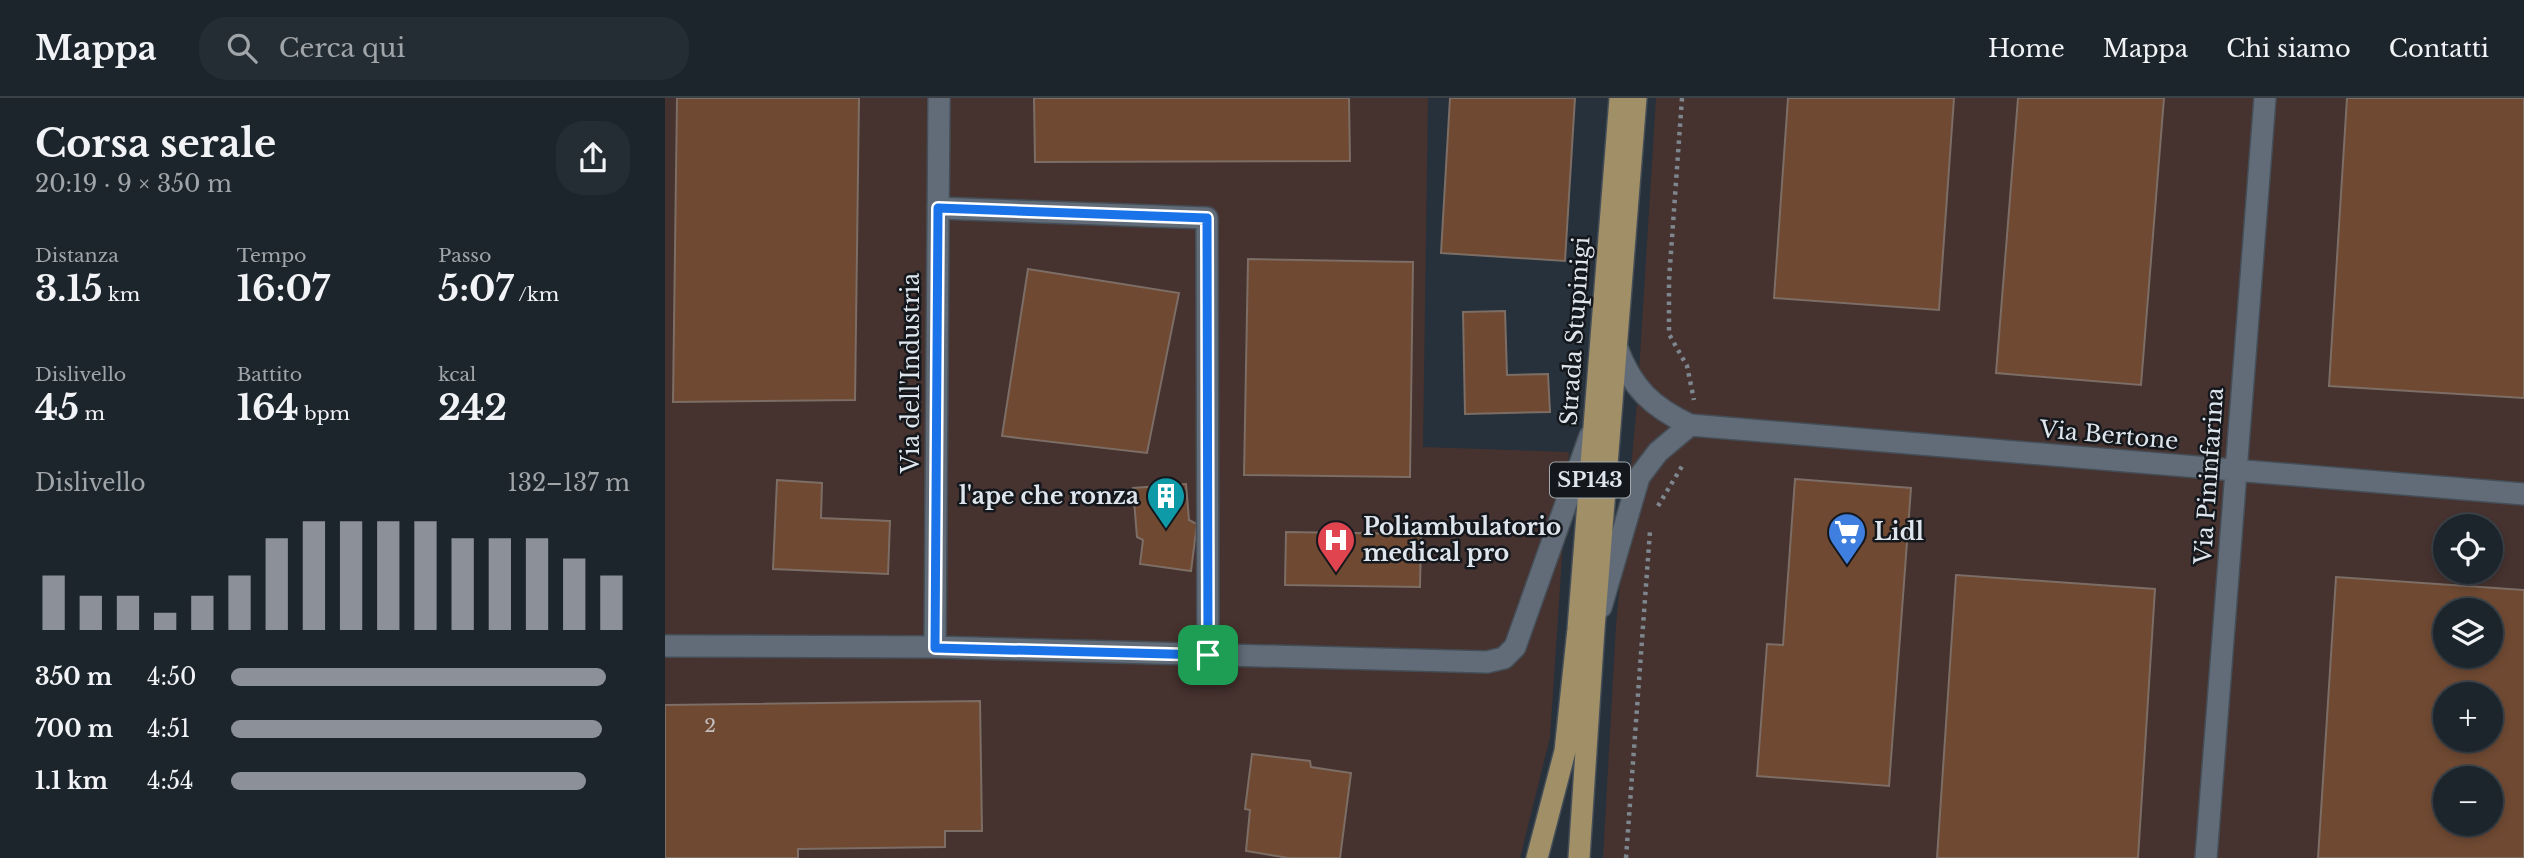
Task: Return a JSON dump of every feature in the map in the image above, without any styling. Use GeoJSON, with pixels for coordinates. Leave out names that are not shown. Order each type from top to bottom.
{"type":"FeatureCollection","features":[{"type":"Feature","properties":{"kind":"main road","name":"Strada Stupinigi"},"geometry":{"type":"LineString","coordinates":[[1537,858],[1565,751],[1578,629],[1620,98]]}},
{"type":"Feature","properties":{"kind":"main road","name":"Strada Stupinigi"},"geometry":{"type":"LineString","coordinates":[[1579,858],[1594,629],[1636,98]]}},
{"type":"Feature","properties":{"kind":"street","name":"Via dell'Industria"},"geometry":{"type":"LineString","coordinates":[[935,648],[939,98]]}},
{"type":"Feature","properties":{"kind":"street","name":"Via Pininfarina"},"geometry":{"type":"LineString","coordinates":[[2206,858],[2265,98]]}},
{"type":"Feature","properties":{"kind":"street"},"geometry":{"type":"LineString","coordinates":[[938,208],[1207,218],[1208,655]]}},
{"type":"Feature","properties":{"kind":"street","name":"Via Bertone"},"geometry":{"type":"LineString","coordinates":[[1617,348],[1633,380],[1655,406],[1690,425],[2524,494]]}},
{"type":"Feature","properties":{"kind":"street"},"geometry":{"type":"LineString","coordinates":[[665,646],[935,648],[1487,662],[1504,658],[1515,647],[1595,422]]}},
{"type":"Feature","properties":{"kind":"street"},"geometry":{"type":"LineString","coordinates":[[1594,629],[1639,477],[1658,452],[1690,425]]}},
{"type":"Feature","properties":{"kind":"shaded area"},"geometry":{"type":"Polygon","coordinates":[[[665,98],[1428,98],[1423,447],[1569,452],[1550,737],[1520,858],[665,858],[665,98]]]}},
{"type":"Feature","properties":{"kind":"shaded area"},"geometry":{"type":"Polygon","coordinates":[[[1656,98],[2524,98],[2524,858],[1603,858],[1616,625],[1637,404],[1656,98]]]}},
{"type":"Feature","properties":{"kind":"building"},"geometry":{"type":"Polygon","coordinates":[[[677,98],[859,98],[855,400],[673,402],[677,98]]]}},
{"type":"Feature","properties":{"kind":"building"},"geometry":{"type":"Polygon","coordinates":[[[1034,98],[1349,98],[1350,161],[1035,162],[1034,98]]]}},
{"type":"Feature","properties":{"kind":"building"},"geometry":{"type":"Polygon","coordinates":[[[1450,98],[1575,98],[1565,261],[1441,253],[1450,98]]]}},
{"type":"Feature","properties":{"kind":"building"},"geometry":{"type":"Polygon","coordinates":[[[1788,98],[1954,98],[1939,310],[1774,298],[1788,98]]]}},
{"type":"Feature","properties":{"kind":"building"},"geometry":{"type":"Polygon","coordinates":[[[2018,98],[2164,98],[2141,385],[1996,373],[2018,98]]]}},
{"type":"Feature","properties":{"kind":"building"},"geometry":{"type":"Polygon","coordinates":[[[2347,98],[2524,98],[2524,398],[2329,386],[2347,98]]]}},
{"type":"Feature","properties":{"kind":"building"},"geometry":{"type":"Polygon","coordinates":[[[1248,259],[1413,262],[1410,477],[1244,475],[1248,259]]]}},
{"type":"Feature","properties":{"kind":"building"},"geometry":{"type":"Polygon","coordinates":[[[1028,269],[1179,293],[1147,453],[1002,436],[1028,269]]]}},
{"type":"Feature","properties":{"kind":"building"},"geometry":{"type":"Polygon","coordinates":[[[1505,311],[1507,375],[1548,374],[1550,412],[1465,414],[1463,312],[1505,311]]]}},
{"type":"Feature","properties":{"kind":"building","name":"Lidl"},"geometry":{"type":"Polygon","coordinates":[[[1795,479],[1911,488],[1889,786],[1757,776],[1767,644],[1783,645],[1795,479]]]}},
{"type":"Feature","properties":{"kind":"building"},"geometry":{"type":"Polygon","coordinates":[[[777,480],[822,483],[821,518],[890,521],[888,574],[773,569],[777,480]]]}},
{"type":"Feature","properties":{"kind":"building","name":"l'ape che ronza"},"geometry":{"type":"Polygon","coordinates":[[[1186,484],[1189,520],[1197,524],[1191,571],[1140,564],[1143,540],[1137,537],[1133,488],[1186,484]]]}},
{"type":"Feature","properties":{"kind":"building"},"geometry":{"type":"Polygon","coordinates":[[[1286,532],[1421,534],[1420,587],[1285,585],[1286,532]]]}},
{"type":"Feature","properties":{"kind":"building"},"geometry":{"type":"Polygon","coordinates":[[[1956,575],[2155,589],[2138,858],[1937,858],[1956,575]]]}},
{"type":"Feature","properties":{"kind":"building"},"geometry":{"type":"Polygon","coordinates":[[[2336,577],[2524,590],[2524,858],[2318,858],[2336,577]]]}},
{"type":"Feature","properties":{"kind":"building"},"geometry":{"type":"Polygon","coordinates":[[[980,701],[982,831],[945,831],[945,847],[798,849],[798,858],[665,858],[665,705],[980,701]]]}},
{"type":"Feature","properties":{"kind":"building"},"geometry":{"type":"Polygon","coordinates":[[[1252,754],[1310,761],[1311,767],[1351,773],[1340,858],[1289,858],[1246,851],[1250,810],[1245,809],[1252,754]]]}},
{"type":"Feature","properties":{"kind":"place","name":"l'ape che ronza"},"geometry":{"type":"Point","coordinates":[1166,530]}},
{"type":"Feature","properties":{"kind":"place","name":"Lidl"},"geometry":{"type":"Point","coordinates":[1847,566]}},
{"type":"Feature","properties":{"kind":"place","name":"Poliambulatorio medical pro"},"geometry":{"type":"Point","coordinates":[1336,574]}},
{"type":"Feature","properties":{"kind":"route"},"geometry":{"type":"LineString","coordinates":[[938,208],[1207,218],[1208,655],[935,648],[938,208]]}}]}
